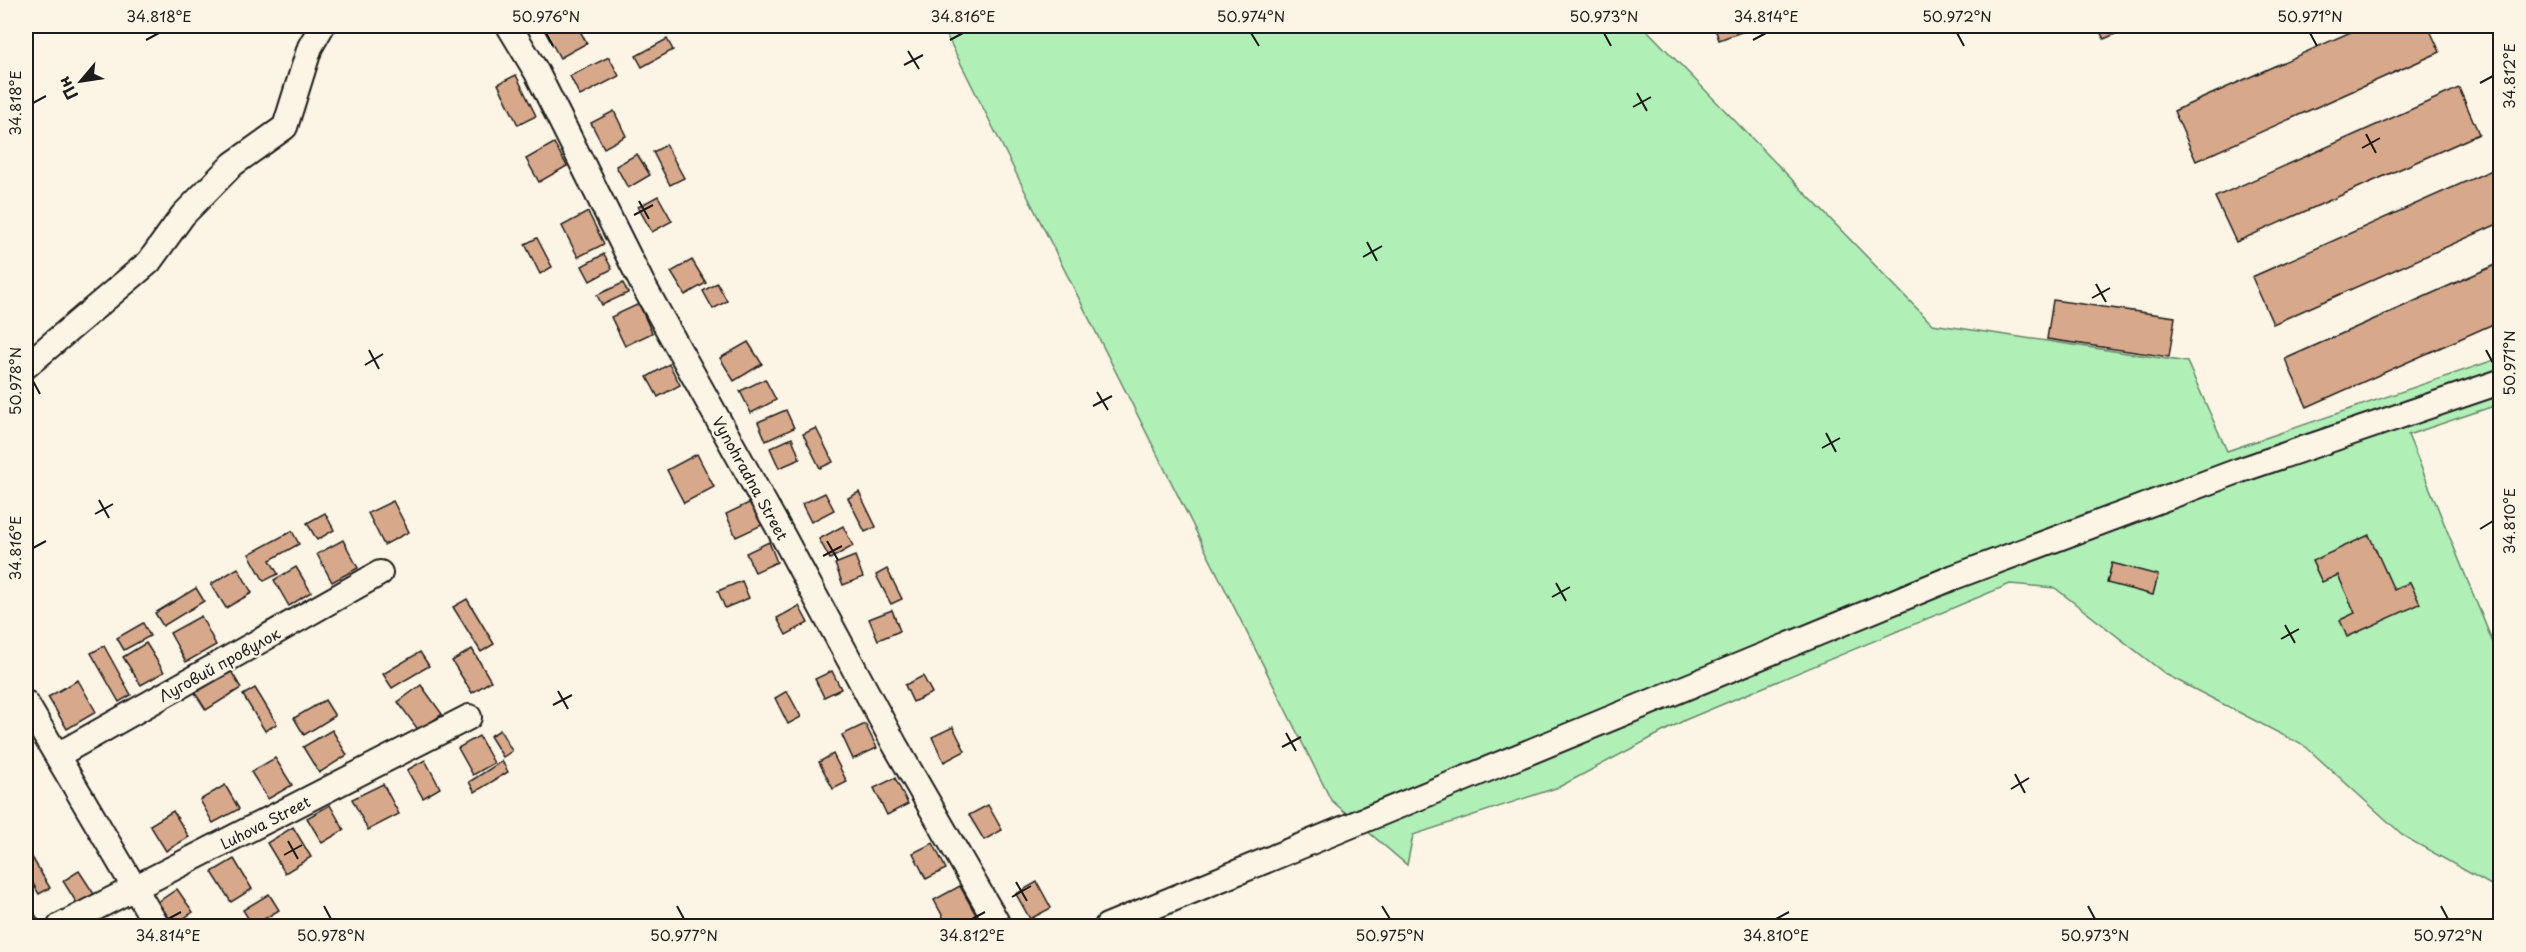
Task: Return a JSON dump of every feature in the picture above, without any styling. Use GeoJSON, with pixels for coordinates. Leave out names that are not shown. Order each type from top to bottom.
{"type":"FeatureCollection","features":[{"type":"Feature","properties":{"kind":"street"},"geometry":{"type":"LineString","coordinates":[[26,366],[149,262],[183,215],[233,164],[285,127],[310,47],[322,26]]}},
{"type":"Feature","properties":{"kind":"street","name":"Vynohradna Street"},"geometry":{"type":"LineString","coordinates":[[509,26],[536,72],[642,283],[784,538],[895,745],[999,927]]}},
{"type":"Feature","properties":{"kind":"street"},"geometry":{"type":"LineString","coordinates":[[1107,927],[1954,577],[2238,471],[2500,382]]}},
{"type":"Feature","properties":{"kind":"street","name":"Луговий провулок"},"geometry":{"type":"LineString","coordinates":[[58,755],[380,573]]}},
{"type":"Feature","properties":{"kind":"street"},"geometry":{"type":"LineString","coordinates":[[26,703],[157,927]]}},
{"type":"Feature","properties":{"kind":"street","name":"Luhova Street"},"geometry":{"type":"LineString","coordinates":[[60,927],[469,717]]}},
{"type":"Feature","properties":{"kind":"green space"},"geometry":{"type":"Polygon","coordinates":[[[942,26],[1631,26],[1636,29],[1645,28],[1932,324],[2187,362],[2227,451],[2500,358],[2500,404],[2408,435],[2500,660],[2500,890],[2405,837],[2306,747],[2167,675],[2055,588],[2010,584],[1685,720],[1559,787],[1413,835],[1407,865],[1331,800],[942,26]]]}},
{"type":"Feature","properties":{"kind":"building"},"geometry":{"type":"Polygon","coordinates":[[[542,26],[577,26],[587,43],[560,58],[542,26]]]}},
{"type":"Feature","properties":{"kind":"building"},"geometry":{"type":"Polygon","coordinates":[[[1714,26],[1758,26],[1719,40],[1714,26]]]}},
{"type":"Feature","properties":{"kind":"building"},"geometry":{"type":"Polygon","coordinates":[[[2097,26],[2133,26],[2104,39],[2097,26]]]}},
{"type":"Feature","properties":{"kind":"building"},"geometry":{"type":"Polygon","coordinates":[[[2364,26],[2428,26],[2440,52],[2196,161],[2174,111],[2364,26]]]}},
{"type":"Feature","properties":{"kind":"building"},"geometry":{"type":"Polygon","coordinates":[[[667,39],[673,50],[642,67],[636,56],[667,39]]]}},
{"type":"Feature","properties":{"kind":"building"},"geometry":{"type":"Polygon","coordinates":[[[609,57],[619,76],[580,96],[570,76],[609,57]]]}},
{"type":"Feature","properties":{"kind":"building"},"geometry":{"type":"Polygon","coordinates":[[[516,75],[536,116],[518,125],[498,84],[516,75]]]}},
{"type":"Feature","properties":{"kind":"building"},"geometry":{"type":"Polygon","coordinates":[[[2459,88],[2479,134],[2236,242],[2215,197],[2459,88]]]}},
{"type":"Feature","properties":{"kind":"building"},"geometry":{"type":"Polygon","coordinates":[[[614,111],[626,136],[604,148],[591,123],[614,111]]]}},
{"type":"Feature","properties":{"kind":"building"},"geometry":{"type":"Polygon","coordinates":[[[554,143],[567,166],[539,182],[526,159],[554,143]]]}},
{"type":"Feature","properties":{"kind":"building"},"geometry":{"type":"Polygon","coordinates":[[[666,145],[684,178],[670,185],[653,152],[666,145]]]}},
{"type":"Feature","properties":{"kind":"building"},"geometry":{"type":"Polygon","coordinates":[[[637,154],[650,175],[628,188],[616,166],[637,154]]]}},
{"type":"Feature","properties":{"kind":"building"},"geometry":{"type":"Polygon","coordinates":[[[2494,169],[2500,183],[2500,223],[2273,324],[2252,277],[2494,169]]]}},
{"type":"Feature","properties":{"kind":"building"},"geometry":{"type":"Polygon","coordinates":[[[658,196],[672,221],[652,232],[638,207],[658,196]]]}},
{"type":"Feature","properties":{"kind":"building"},"geometry":{"type":"Polygon","coordinates":[[[588,212],[604,244],[578,257],[562,226],[588,212]]]}},
{"type":"Feature","properties":{"kind":"building"},"geometry":{"type":"Polygon","coordinates":[[[537,238],[552,267],[540,274],[525,244],[537,238]]]}},
{"type":"Feature","properties":{"kind":"building"},"geometry":{"type":"Polygon","coordinates":[[[604,254],[612,269],[590,281],[582,266],[604,254]]]}},
{"type":"Feature","properties":{"kind":"building"},"geometry":{"type":"Polygon","coordinates":[[[692,260],[706,283],[685,295],[671,272],[692,260]]]}},
{"type":"Feature","properties":{"kind":"building"},"geometry":{"type":"Polygon","coordinates":[[[2500,263],[2500,321],[2307,407],[2285,359],[2500,263]]]}},
{"type":"Feature","properties":{"kind":"building"},"geometry":{"type":"Polygon","coordinates":[[[623,283],[628,293],[602,305],[597,295],[623,283]]]}},
{"type":"Feature","properties":{"kind":"building"},"geometry":{"type":"Polygon","coordinates":[[[717,283],[727,301],[713,309],[703,291],[717,283]]]}},
{"type":"Feature","properties":{"kind":"building"},"geometry":{"type":"Polygon","coordinates":[[[2053,300],[2175,317],[2169,357],[2047,339],[2053,300]]]}},
{"type":"Feature","properties":{"kind":"building"},"geometry":{"type":"Polygon","coordinates":[[[639,304],[652,333],[625,346],[611,317],[639,304]]]}},
{"type":"Feature","properties":{"kind":"building"},"geometry":{"type":"Polygon","coordinates":[[[748,342],[762,364],[734,381],[720,358],[748,342]]]}},
{"type":"Feature","properties":{"kind":"building"},"geometry":{"type":"Polygon","coordinates":[[[669,364],[680,385],[658,397],[647,377],[669,364]]]}},
{"type":"Feature","properties":{"kind":"building"},"geometry":{"type":"Polygon","coordinates":[[[765,379],[776,400],[751,413],[740,391],[765,379]]]}},
{"type":"Feature","properties":{"kind":"building"},"geometry":{"type":"Polygon","coordinates":[[[786,410],[794,428],[766,441],[758,422],[786,410]]]}},
{"type":"Feature","properties":{"kind":"building"},"geometry":{"type":"Polygon","coordinates":[[[816,428],[833,462],[820,468],[803,434],[816,428]]]}},
{"type":"Feature","properties":{"kind":"building"},"geometry":{"type":"Polygon","coordinates":[[[792,438],[800,459],[779,468],[770,448],[792,438]]]}},
{"type":"Feature","properties":{"kind":"building"},"geometry":{"type":"Polygon","coordinates":[[[697,454],[714,487],[684,503],[667,470],[697,454]]]}},
{"type":"Feature","properties":{"kind":"building"},"geometry":{"type":"Polygon","coordinates":[[[859,492],[876,527],[865,532],[848,498],[859,492]]]}},
{"type":"Feature","properties":{"kind":"building"},"geometry":{"type":"Polygon","coordinates":[[[825,493],[834,510],[811,522],[802,504],[825,493]]]}},
{"type":"Feature","properties":{"kind":"building"},"geometry":{"type":"Polygon","coordinates":[[[393,501],[409,532],[384,545],[368,513],[393,501]]]}},
{"type":"Feature","properties":{"kind":"building"},"geometry":{"type":"Polygon","coordinates":[[[751,502],[762,525],[736,537],[726,514],[751,502]]]}},
{"type":"Feature","properties":{"kind":"building"},"geometry":{"type":"Polygon","coordinates":[[[325,513],[334,530],[317,540],[307,523],[325,513]]]}},
{"type":"Feature","properties":{"kind":"building"},"geometry":{"type":"Polygon","coordinates":[[[843,526],[853,546],[830,559],[819,539],[843,526]]]}},
{"type":"Feature","properties":{"kind":"building"},"geometry":{"type":"Polygon","coordinates":[[[292,531],[299,544],[270,560],[278,574],[264,581],[249,554],[292,531]]]}},
{"type":"Feature","properties":{"kind":"building"},"geometry":{"type":"Polygon","coordinates":[[[2369,535],[2394,590],[2410,582],[2420,604],[2347,637],[2340,620],[2355,613],[2338,575],[2322,582],[2312,561],[2369,535]]]}},
{"type":"Feature","properties":{"kind":"building"},"geometry":{"type":"Polygon","coordinates":[[[343,540],[358,568],[332,582],[317,554],[343,540]]]}},
{"type":"Feature","properties":{"kind":"building"},"geometry":{"type":"Polygon","coordinates":[[[769,542],[777,562],[755,572],[746,553],[769,542]]]}},
{"type":"Feature","properties":{"kind":"building"},"geometry":{"type":"Polygon","coordinates":[[[855,556],[863,577],[843,585],[835,564],[855,556]]]}},
{"type":"Feature","properties":{"kind":"building"},"geometry":{"type":"Polygon","coordinates":[[[2112,563],[2158,575],[2153,595],[2107,583],[2112,563]]]}},
{"type":"Feature","properties":{"kind":"building"},"geometry":{"type":"Polygon","coordinates":[[[296,567],[311,592],[289,606],[274,580],[296,567]]]}},
{"type":"Feature","properties":{"kind":"building"},"geometry":{"type":"Polygon","coordinates":[[[238,568],[252,593],[226,608],[211,584],[238,568]]]}},
{"type":"Feature","properties":{"kind":"building"},"geometry":{"type":"Polygon","coordinates":[[[887,569],[902,599],[891,604],[876,575],[887,569]]]}},
{"type":"Feature","properties":{"kind":"building"},"geometry":{"type":"Polygon","coordinates":[[[742,581],[749,598],[725,608],[718,591],[742,581]]]}},
{"type":"Feature","properties":{"kind":"building"},"geometry":{"type":"Polygon","coordinates":[[[196,588],[204,601],[163,626],[155,613],[196,588]]]}},
{"type":"Feature","properties":{"kind":"building"},"geometry":{"type":"Polygon","coordinates":[[[467,599],[494,644],[481,652],[453,607],[467,599]]]}},
{"type":"Feature","properties":{"kind":"building"},"geometry":{"type":"Polygon","coordinates":[[[799,606],[808,623],[786,635],[777,618],[799,606]]]}},
{"type":"Feature","properties":{"kind":"building"},"geometry":{"type":"Polygon","coordinates":[[[892,610],[900,631],[878,640],[869,619],[892,610]]]}},
{"type":"Feature","properties":{"kind":"building"},"geometry":{"type":"Polygon","coordinates":[[[201,616],[216,645],[186,662],[170,633],[201,616]]]}},
{"type":"Feature","properties":{"kind":"building"},"geometry":{"type":"Polygon","coordinates":[[[143,623],[150,636],[124,650],[117,638],[143,623]]]}},
{"type":"Feature","properties":{"kind":"building"},"geometry":{"type":"Polygon","coordinates":[[[146,643],[164,672],[141,685],[123,657],[146,643]]]}},
{"type":"Feature","properties":{"kind":"building"},"geometry":{"type":"Polygon","coordinates":[[[104,646],[131,695],[119,702],[91,653],[104,646]]]}},
{"type":"Feature","properties":{"kind":"building"},"geometry":{"type":"Polygon","coordinates":[[[472,649],[491,681],[472,693],[452,661],[472,649]]]}},
{"type":"Feature","properties":{"kind":"building"},"geometry":{"type":"Polygon","coordinates":[[[420,652],[429,666],[392,688],[383,674],[420,652]]]}},
{"type":"Feature","properties":{"kind":"building"},"geometry":{"type":"Polygon","coordinates":[[[231,671],[241,688],[206,710],[195,693],[231,671]]]}},
{"type":"Feature","properties":{"kind":"building"},"geometry":{"type":"Polygon","coordinates":[[[832,671],[841,689],[824,697],[815,679],[832,671]]]}},
{"type":"Feature","properties":{"kind":"building"},"geometry":{"type":"Polygon","coordinates":[[[923,676],[932,693],[913,702],[905,685],[923,676]]]}},
{"type":"Feature","properties":{"kind":"building"},"geometry":{"type":"Polygon","coordinates":[[[78,680],[96,712],[67,729],[48,697],[78,680]]]}},
{"type":"Feature","properties":{"kind":"building"},"geometry":{"type":"Polygon","coordinates":[[[421,685],[442,714],[419,731],[398,702],[421,685]]]}},
{"type":"Feature","properties":{"kind":"building"},"geometry":{"type":"Polygon","coordinates":[[[255,688],[277,724],[265,731],[243,695],[255,688]]]}},
{"type":"Feature","properties":{"kind":"building"},"geometry":{"type":"Polygon","coordinates":[[[787,691],[801,717],[788,724],[775,698],[787,691]]]}},
{"type":"Feature","properties":{"kind":"building"},"geometry":{"type":"Polygon","coordinates":[[[325,700],[335,716],[304,735],[294,718],[325,700]]]}},
{"type":"Feature","properties":{"kind":"building"},"geometry":{"type":"Polygon","coordinates":[[[865,724],[877,748],[853,759],[842,735],[865,724]]]}},
{"type":"Feature","properties":{"kind":"building"},"geometry":{"type":"Polygon","coordinates":[[[953,727],[965,751],[944,762],[932,737],[953,727]]]}},
{"type":"Feature","properties":{"kind":"building"},"geometry":{"type":"Polygon","coordinates":[[[332,730],[347,755],[319,773],[303,747],[332,730]]]}},
{"type":"Feature","properties":{"kind":"building"},"geometry":{"type":"Polygon","coordinates":[[[500,730],[512,751],[503,757],[490,736],[500,730]]]}},
{"type":"Feature","properties":{"kind":"building"},"geometry":{"type":"Polygon","coordinates":[[[479,736],[494,763],[473,775],[458,748],[479,736]]]}},
{"type":"Feature","properties":{"kind":"building"},"geometry":{"type":"Polygon","coordinates":[[[833,754],[847,782],[833,789],[819,762],[833,754]]]}},
{"type":"Feature","properties":{"kind":"building"},"geometry":{"type":"Polygon","coordinates":[[[275,758],[292,785],[268,799],[251,772],[275,758]]]}},
{"type":"Feature","properties":{"kind":"building"},"geometry":{"type":"Polygon","coordinates":[[[425,760],[440,788],[423,798],[407,770],[425,760]]]}},
{"type":"Feature","properties":{"kind":"building"},"geometry":{"type":"Polygon","coordinates":[[[502,761],[508,772],[475,792],[469,782],[502,761]]]}},
{"type":"Feature","properties":{"kind":"building"},"geometry":{"type":"Polygon","coordinates":[[[895,778],[908,804],[887,815],[874,788],[895,778]]]}},
{"type":"Feature","properties":{"kind":"building"},"geometry":{"type":"Polygon","coordinates":[[[383,784],[399,814],[368,830],[352,799],[383,784]]]}},
{"type":"Feature","properties":{"kind":"building"},"geometry":{"type":"Polygon","coordinates":[[[225,785],[239,809],[213,823],[200,800],[225,785]]]}},
{"type":"Feature","properties":{"kind":"building"},"geometry":{"type":"Polygon","coordinates":[[[330,805],[344,830],[322,843],[307,818],[330,805]]]}},
{"type":"Feature","properties":{"kind":"building"},"geometry":{"type":"Polygon","coordinates":[[[988,805],[1002,830],[984,840],[969,815],[988,805]]]}},
{"type":"Feature","properties":{"kind":"building"},"geometry":{"type":"Polygon","coordinates":[[[173,811],[189,837],[166,851],[150,825],[173,811]]]}},
{"type":"Feature","properties":{"kind":"building"},"geometry":{"type":"Polygon","coordinates":[[[293,827],[311,857],[285,873],[267,843],[293,827]]]}},
{"type":"Feature","properties":{"kind":"building"},"geometry":{"type":"Polygon","coordinates":[[[933,843],[946,869],[926,879],[913,853],[933,843]]]}},
{"type":"Feature","properties":{"kind":"building"},"geometry":{"type":"Polygon","coordinates":[[[26,847],[50,888],[39,894],[26,872],[26,847]]]}},
{"type":"Feature","properties":{"kind":"building"},"geometry":{"type":"Polygon","coordinates":[[[234,859],[252,889],[231,902],[212,872],[234,859]]]}},
{"type":"Feature","properties":{"kind":"building"},"geometry":{"type":"Polygon","coordinates":[[[79,871],[94,894],[78,905],[63,881],[79,871]]]}},
{"type":"Feature","properties":{"kind":"building"},"geometry":{"type":"Polygon","coordinates":[[[1037,882],[1051,908],[1030,919],[1016,894],[1037,882]]]}},
{"type":"Feature","properties":{"kind":"building"},"geometry":{"type":"Polygon","coordinates":[[[960,886],[982,926],[948,926],[934,900],[960,886]]]}},
{"type":"Feature","properties":{"kind":"building"},"geometry":{"type":"Polygon","coordinates":[[[177,889],[193,912],[174,925],[158,902],[177,889]]]}},
{"type":"Feature","properties":{"kind":"building"},"geometry":{"type":"Polygon","coordinates":[[[269,894],[279,910],[253,926],[243,910],[269,894]]]}},
{"type":"Feature","properties":{"kind":"building"},"geometry":{"type":"Polygon","coordinates":[[[26,900],[38,919],[27,926],[26,926],[26,900]]]}}]}
